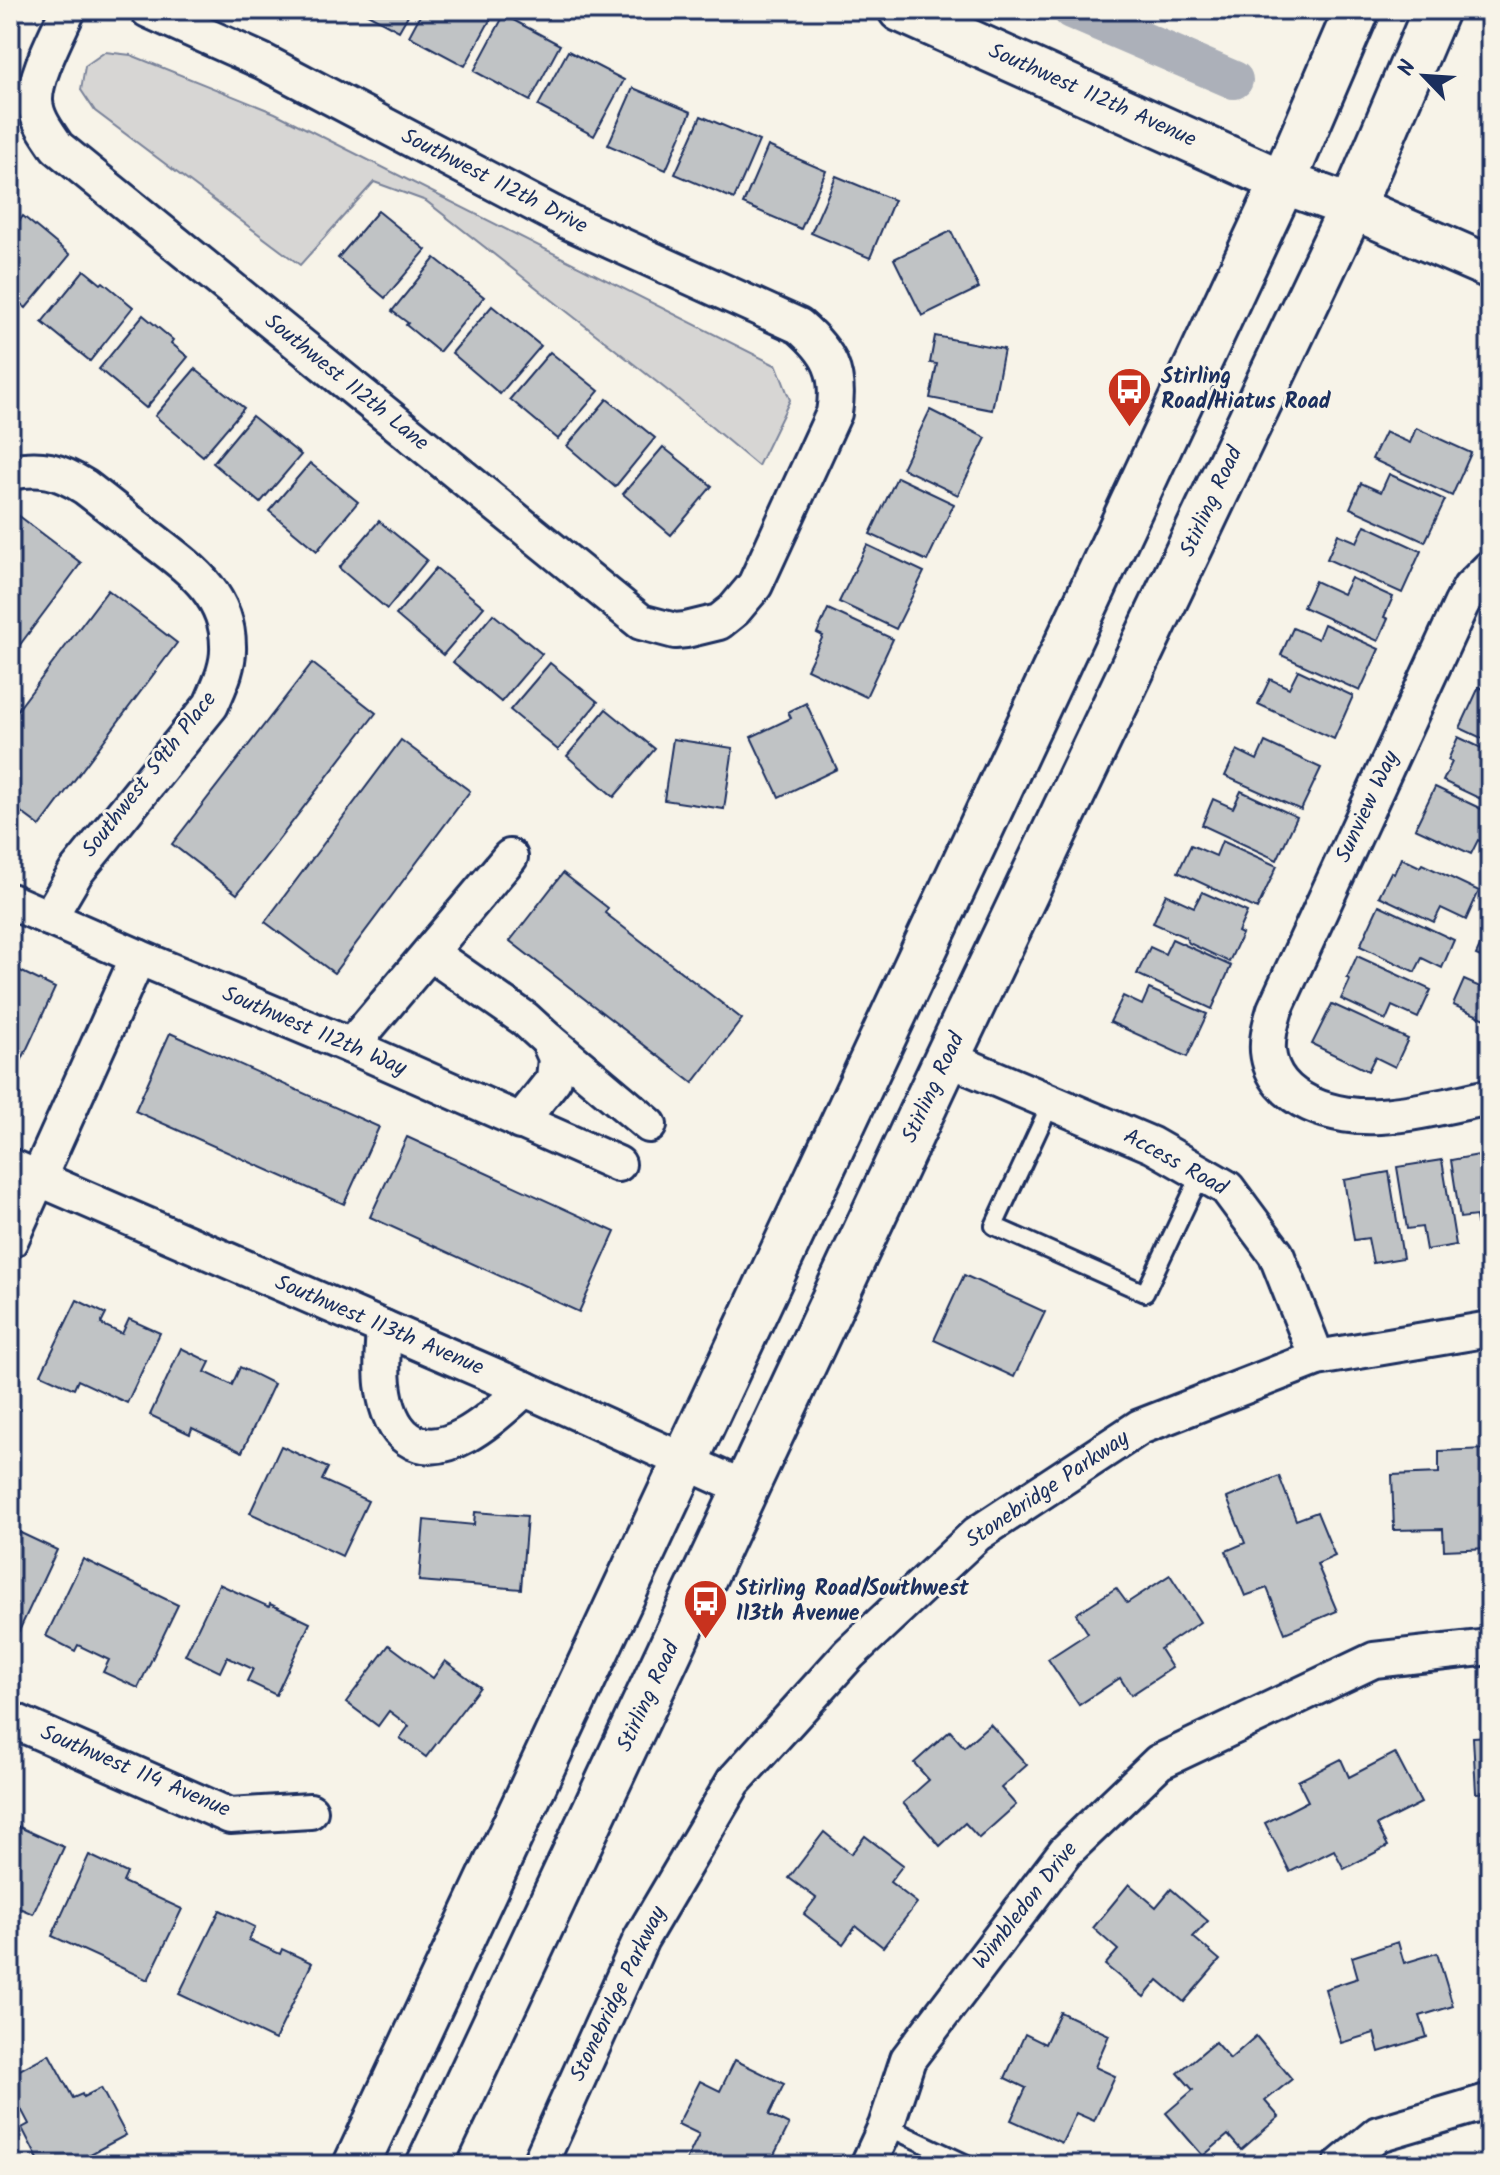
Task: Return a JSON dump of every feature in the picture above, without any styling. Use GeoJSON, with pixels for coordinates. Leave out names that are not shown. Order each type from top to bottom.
{"type":"FeatureCollection","features":[{"type":"Feature","properties":{"kind":"main road"},"geometry":{"type":"LineString","coordinates":[[356,2165],[1283,182],[1357,10]]}},
{"type":"Feature","properties":{"kind":"main road","name":"Stirling Road"},"geometry":{"type":"LineString","coordinates":[[429,2165],[947,1058],[1352,207],[1436,10]]}},
{"type":"Feature","properties":{"kind":"street","name":"Southwest 112th Lane"},"geometry":{"type":"LineString","coordinates":[[68,10],[40,76],[35,100],[41,124],[57,147],[610,599],[641,622],[675,631],[686,630]]}},
{"type":"Feature","properties":{"kind":"street","name":"Southwest 112th Drive"},"geometry":{"type":"LineString","coordinates":[[148,10],[264,62],[569,222],[799,326],[815,340],[831,363],[837,395],[834,413],[755,585],[719,622],[686,630]]}},
{"type":"Feature","properties":{"kind":"street","name":"Southwest 112th Avenue"},"geometry":{"type":"LineString","coordinates":[[900,10],[1283,182],[1352,207],[1490,267]]}},
{"type":"Feature","properties":{"kind":"street","name":"Southwest 59th Place"},"geometry":{"type":"LineString","coordinates":[[18,471],[46,469],[66,475],[198,575],[215,597],[226,624],[229,647],[224,674],[211,705],[76,872],[49,918]]}},
{"type":"Feature","properties":{"kind":"street","name":"Sunview Way"},"geometry":{"type":"LineString","coordinates":[[1490,568],[1470,588],[1461,605],[1275,1009],[1268,1054],[1278,1078],[1295,1097],[1321,1109],[1349,1116],[1380,1116],[1490,1097]]}},
{"type":"Feature","properties":{"kind":"street"},"geometry":{"type":"LineString","coordinates":[[351,1046],[510,857]]}},
{"type":"Feature","properties":{"kind":"street","name":"Southwest 112th Way"},"geometry":{"type":"LineString","coordinates":[[10,901],[618,1164]]}},
{"type":"Feature","properties":{"kind":"street"},"geometry":{"type":"LineString","coordinates":[[430,953],[525,1019],[649,1125]]}},
{"type":"Feature","properties":{"kind":"street"},"geometry":{"type":"LineString","coordinates":[[10,1241],[24,1172],[138,957]]}},
{"type":"Feature","properties":{"kind":"street"},"geometry":{"type":"LineString","coordinates":[[520,1122],[554,1079],[556,1058],[548,1040]]}},
{"type":"Feature","properties":{"kind":"street","name":"Access Road"},"geometry":{"type":"LineString","coordinates":[[947,1058],[1152,1145],[1227,1188],[1276,1254],[1317,1358]]}},
{"type":"Feature","properties":{"kind":"street","name":"Southwest 113th Avenue"},"geometry":{"type":"LineString","coordinates":[[24,1172],[525,1389],[746,1489]]}},
{"type":"Feature","properties":{"kind":"street"},"geometry":{"type":"LineString","coordinates":[[384,1328],[383,1387],[390,1412],[409,1441],[420,1446],[439,1446],[466,1435],[525,1389]]}},
{"type":"Feature","properties":{"kind":"street","name":"Stonebridge Parkway"},"geometry":{"type":"LineString","coordinates":[[539,2165],[641,1939],[734,1781],[849,1654],[977,1534],[1140,1427],[1317,1358],[1490,1329]]}},
{"type":"Feature","properties":{"kind":"street","name":"Wimbledon Drive"},"geometry":{"type":"LineString","coordinates":[[868,2165],[886,2126],[908,2059],[1066,1851],[1159,1762],[1374,1660],[1490,1647]]}},
{"type":"Feature","properties":{"kind":"street","name":"Southwest 114 Avenue"},"geometry":{"type":"LineString","coordinates":[[10,1719],[230,1816],[310,1811]]}},
{"type":"Feature","properties":{"kind":"street"},"geometry":{"type":"LineString","coordinates":[[1341,2165],[1378,2134],[1490,2101]]}},
{"type":"Feature","properties":{"kind":"lane"},"geometry":{"type":"LineString","coordinates":[[1051,1103],[994,1226],[1145,1293],[1201,1174]]}},
{"type":"Feature","properties":{"kind":"lane"},"geometry":{"type":"LineString","coordinates":[[886,2126],[969,2165]]}},
{"type":"Feature","properties":{"kind":"shaded area"},"geometry":{"type":"Polygon","coordinates":[[[105,52],[131,55],[275,113],[777,366],[790,400],[758,466],[672,394],[426,201],[374,182],[300,265],[95,111],[81,90],[85,66],[105,52]]]}},
{"type":"Feature","properties":{"kind":"building"},"geometry":{"type":"Polygon","coordinates":[[[360,10],[411,10],[399,31],[360,10]]]}},
{"type":"Feature","properties":{"kind":"building"},"geometry":{"type":"Polygon","coordinates":[[[423,10],[495,11],[465,66],[409,36],[423,10]]]}},
{"type":"Feature","properties":{"kind":"building"},"geometry":{"type":"Polygon","coordinates":[[[504,15],[560,45],[530,101],[474,71],[504,15]]]}},
{"type":"Feature","properties":{"kind":"building"},"geometry":{"type":"Polygon","coordinates":[[[568,51],[624,80],[594,136],[538,106],[568,51]]]}},
{"type":"Feature","properties":{"kind":"building"},"geometry":{"type":"Polygon","coordinates":[[[633,88],[691,112],[666,170],[608,145],[633,88]]]}},
{"type":"Feature","properties":{"kind":"building"},"geometry":{"type":"Polygon","coordinates":[[[701,116],[759,141],[734,199],[675,174],[701,116]]]}},
{"type":"Feature","properties":{"kind":"building"},"geometry":{"type":"Polygon","coordinates":[[[768,146],[826,171],[801,229],[743,204],[768,146]]]}},
{"type":"Feature","properties":{"kind":"building"},"geometry":{"type":"Polygon","coordinates":[[[836,176],[894,200],[870,258],[811,233],[836,176]]]}},
{"type":"Feature","properties":{"kind":"building"},"geometry":{"type":"Polygon","coordinates":[[[378,211],[426,250],[385,298],[338,258],[378,211]]]}},
{"type":"Feature","properties":{"kind":"building"},"geometry":{"type":"Polygon","coordinates":[[[23,216],[70,255],[26,308],[10,295],[10,232],[23,216]]]}},
{"type":"Feature","properties":{"kind":"building"},"geometry":{"type":"Polygon","coordinates":[[[951,231],[979,288],[922,316],[894,259],[951,231]]]}},
{"type":"Feature","properties":{"kind":"building"},"geometry":{"type":"Polygon","coordinates":[[[435,258],[484,297],[439,352],[392,311],[435,258]]]}},
{"type":"Feature","properties":{"kind":"building"},"geometry":{"type":"Polygon","coordinates":[[[84,270],[133,307],[90,361],[42,322],[84,270]]]}},
{"type":"Feature","properties":{"kind":"building"},"geometry":{"type":"Polygon","coordinates":[[[492,306],[541,346],[500,394],[452,353],[492,306]]]}},
{"type":"Feature","properties":{"kind":"building"},"geometry":{"type":"Polygon","coordinates":[[[143,315],[188,357],[146,408],[99,369],[143,315]]]}},
{"type":"Feature","properties":{"kind":"building"},"geometry":{"type":"Polygon","coordinates":[[[935,336],[1004,349],[992,410],[930,398],[937,364],[930,363],[935,336]]]}},
{"type":"Feature","properties":{"kind":"building"},"geometry":{"type":"Polygon","coordinates":[[[550,352],[599,391],[558,439],[510,399],[550,352]]]}},
{"type":"Feature","properties":{"kind":"building"},"geometry":{"type":"Polygon","coordinates":[[[195,369],[244,408],[203,456],[155,416],[195,369]]]}},
{"type":"Feature","properties":{"kind":"building"},"geometry":{"type":"Polygon","coordinates":[[[607,399],[655,438],[615,487],[567,446],[607,399]]]}},
{"type":"Feature","properties":{"kind":"building"},"geometry":{"type":"Polygon","coordinates":[[[930,410],[986,438],[958,495],[902,468],[930,410]]]}},
{"type":"Feature","properties":{"kind":"building"},"geometry":{"type":"Polygon","coordinates":[[[252,416],[301,455],[260,503],[213,463],[252,416]]]}},
{"type":"Feature","properties":{"kind":"building"},"geometry":{"type":"Polygon","coordinates":[[[1416,428],[1471,453],[1452,496],[1372,459],[1385,432],[1410,443],[1416,428]]]}},
{"type":"Feature","properties":{"kind":"building"},"geometry":{"type":"Polygon","coordinates":[[[663,447],[712,486],[671,535],[623,494],[663,447]]]}},
{"type":"Feature","properties":{"kind":"building"},"geometry":{"type":"Polygon","coordinates":[[[310,463],[358,502],[317,551],[269,511],[310,463]]]}},
{"type":"Feature","properties":{"kind":"building"},"geometry":{"type":"Polygon","coordinates":[[[1389,474],[1445,500],[1425,542],[1350,508],[1361,483],[1381,492],[1389,474]]]}},
{"type":"Feature","properties":{"kind":"building"},"geometry":{"type":"Polygon","coordinates":[[[897,477],[954,504],[927,561],[870,534],[897,477]]]}},
{"type":"Feature","properties":{"kind":"building"},"geometry":{"type":"Polygon","coordinates":[[[14,512],[81,563],[10,658],[10,518],[14,512]]]}},
{"type":"Feature","properties":{"kind":"building"},"geometry":{"type":"Polygon","coordinates":[[[379,521],[427,560],[387,609],[339,568],[379,521]]]}},
{"type":"Feature","properties":{"kind":"building"},"geometry":{"type":"Polygon","coordinates":[[[1365,525],[1421,551],[1402,593],[1327,559],[1338,534],[1357,542],[1365,525]]]}},
{"type":"Feature","properties":{"kind":"building"},"geometry":{"type":"Polygon","coordinates":[[[867,545],[924,572],[896,629],[839,602],[867,545]]]}},
{"type":"Feature","properties":{"kind":"building"},"geometry":{"type":"Polygon","coordinates":[[[436,568],[484,607],[443,655],[396,615],[436,568]]]}},
{"type":"Feature","properties":{"kind":"building"},"geometry":{"type":"Polygon","coordinates":[[[1351,578],[1393,597],[1378,641],[1303,607],[1315,581],[1343,594],[1351,578]]]}},
{"type":"Feature","properties":{"kind":"building"},"geometry":{"type":"Polygon","coordinates":[[[108,590],[177,643],[40,826],[10,804],[10,720],[108,590]]]}},
{"type":"Feature","properties":{"kind":"building"},"geometry":{"type":"Polygon","coordinates":[[[828,609],[893,639],[866,697],[807,669],[823,636],[817,633],[828,609]]]}},
{"type":"Feature","properties":{"kind":"building"},"geometry":{"type":"Polygon","coordinates":[[[493,614],[542,654],[501,702],[453,662],[493,614]]]}},
{"type":"Feature","properties":{"kind":"building"},"geometry":{"type":"Polygon","coordinates":[[[1324,624],[1379,649],[1360,691],[1281,655],[1293,628],[1318,639],[1324,624]]]}},
{"type":"Feature","properties":{"kind":"building"},"geometry":{"type":"Polygon","coordinates":[[[312,663],[376,713],[237,894],[172,844],[312,663]]]}},
{"type":"Feature","properties":{"kind":"building"},"geometry":{"type":"Polygon","coordinates":[[[550,663],[598,702],[558,750],[510,710],[550,663]]]}},
{"type":"Feature","properties":{"kind":"building"},"geometry":{"type":"Polygon","coordinates":[[[1298,670],[1353,696],[1334,739],[1258,704],[1270,679],[1289,688],[1298,670]]]}},
{"type":"Feature","properties":{"kind":"building"},"geometry":{"type":"Polygon","coordinates":[[[1479,687],[1490,692],[1490,742],[1460,728],[1479,687]]]}},
{"type":"Feature","properties":{"kind":"building"},"geometry":{"type":"Polygon","coordinates":[[[806,703],[837,769],[779,797],[751,737],[791,718],[788,712],[806,703]]]}},
{"type":"Feature","properties":{"kind":"building"},"geometry":{"type":"Polygon","coordinates":[[[606,709],[655,749],[614,797],[567,756],[606,709]]]}},
{"type":"Feature","properties":{"kind":"building"},"geometry":{"type":"Polygon","coordinates":[[[1458,737],[1490,752],[1490,796],[1487,802],[1443,781],[1458,737]]]}},
{"type":"Feature","properties":{"kind":"building"},"geometry":{"type":"Polygon","coordinates":[[[673,739],[733,748],[724,809],[664,800],[673,739]]]}},
{"type":"Feature","properties":{"kind":"building"},"geometry":{"type":"Polygon","coordinates":[[[401,740],[470,791],[334,973],[265,922],[401,740]]]}},
{"type":"Feature","properties":{"kind":"building"},"geometry":{"type":"Polygon","coordinates":[[[1265,742],[1321,768],[1301,810],[1225,776],[1237,750],[1257,760],[1265,742]]]}},
{"type":"Feature","properties":{"kind":"building"},"geometry":{"type":"Polygon","coordinates":[[[1435,787],[1490,813],[1490,846],[1478,840],[1471,854],[1415,828],[1435,787]]]}},
{"type":"Feature","properties":{"kind":"building"},"geometry":{"type":"Polygon","coordinates":[[[1241,791],[1297,817],[1277,860],[1202,825],[1213,799],[1233,808],[1241,791]]]}},
{"type":"Feature","properties":{"kind":"building"},"geometry":{"type":"Polygon","coordinates":[[[1222,841],[1277,866],[1257,909],[1178,872],[1191,845],[1216,856],[1222,841]]]}},
{"type":"Feature","properties":{"kind":"building"},"geometry":{"type":"Polygon","coordinates":[[[1401,858],[1420,867],[1422,864],[1479,891],[1466,920],[1441,908],[1434,922],[1379,896],[1401,858]]]}},
{"type":"Feature","properties":{"kind":"building"},"geometry":{"type":"Polygon","coordinates":[[[563,873],[608,908],[605,913],[742,1019],[693,1083],[510,941],[563,873]]]}},
{"type":"Feature","properties":{"kind":"building"},"geometry":{"type":"Polygon","coordinates":[[[1202,892],[1247,912],[1238,932],[1242,934],[1229,962],[1153,923],[1166,894],[1194,907],[1202,892]]]}},
{"type":"Feature","properties":{"kind":"building"},"geometry":{"type":"Polygon","coordinates":[[[1379,905],[1454,940],[1442,968],[1422,958],[1415,972],[1360,946],[1379,905]]]}},
{"type":"Feature","properties":{"kind":"building"},"geometry":{"type":"Polygon","coordinates":[[[1490,930],[1490,961],[1476,955],[1490,930]]]}},
{"type":"Feature","properties":{"kind":"building"},"geometry":{"type":"Polygon","coordinates":[[[1172,939],[1231,966],[1212,1009],[1137,974],[1150,947],[1165,954],[1172,939]]]}},
{"type":"Feature","properties":{"kind":"building"},"geometry":{"type":"Polygon","coordinates":[[[1357,956],[1431,990],[1418,1018],[1392,1006],[1386,1020],[1341,999],[1357,956]]]}},
{"type":"Feature","properties":{"kind":"building"},"geometry":{"type":"Polygon","coordinates":[[[10,966],[55,988],[19,1066],[10,1062],[10,966]]]}},
{"type":"Feature","properties":{"kind":"building"},"geometry":{"type":"Polygon","coordinates":[[[1464,980],[1490,989],[1490,1021],[1453,1005],[1464,980]]]}},
{"type":"Feature","properties":{"kind":"building"},"geometry":{"type":"Polygon","coordinates":[[[1149,989],[1207,1014],[1187,1057],[1110,1022],[1123,996],[1142,1005],[1149,989]]]}},
{"type":"Feature","properties":{"kind":"building"},"geometry":{"type":"Polygon","coordinates":[[[1332,1004],[1408,1039],[1395,1067],[1375,1057],[1368,1071],[1312,1044],[1332,1004]]]}},
{"type":"Feature","properties":{"kind":"building"},"geometry":{"type":"Polygon","coordinates":[[[170,1033],[379,1127],[344,1204],[135,1111],[170,1033]]]}},
{"type":"Feature","properties":{"kind":"building"},"geometry":{"type":"Polygon","coordinates":[[[407,1137],[615,1232],[579,1312],[370,1217],[407,1137]]]}},
{"type":"Feature","properties":{"kind":"building"},"geometry":{"type":"Polygon","coordinates":[[[1490,1153],[1490,1240],[1480,1242],[1476,1216],[1460,1218],[1451,1160],[1490,1153]]]}},
{"type":"Feature","properties":{"kind":"building"},"geometry":{"type":"Polygon","coordinates":[[[1442,1160],[1456,1245],[1426,1250],[1422,1227],[1407,1229],[1397,1167],[1442,1160]]]}},
{"type":"Feature","properties":{"kind":"building"},"geometry":{"type":"Polygon","coordinates":[[[1389,1172],[1403,1258],[1373,1263],[1368,1238],[1354,1240],[1344,1180],[1389,1172]]]}},
{"type":"Feature","properties":{"kind":"building"},"geometry":{"type":"Polygon","coordinates":[[[964,1275],[1045,1312],[1014,1377],[934,1340],[964,1275]]]}},
{"type":"Feature","properties":{"kind":"building"},"geometry":{"type":"Polygon","coordinates":[[[77,1300],[106,1314],[101,1324],[122,1334],[129,1319],[160,1333],[127,1403],[78,1380],[74,1389],[41,1374],[77,1300]]]}},
{"type":"Feature","properties":{"kind":"building"},"geometry":{"type":"Polygon","coordinates":[[[181,1348],[210,1362],[205,1372],[232,1385],[240,1367],[274,1384],[242,1452],[192,1428],[190,1434],[150,1415],[181,1348]]]}},
{"type":"Feature","properties":{"kind":"building"},"geometry":{"type":"Polygon","coordinates":[[[281,1446],[328,1468],[322,1480],[368,1501],[342,1556],[250,1513],[281,1446]]]}},
{"type":"Feature","properties":{"kind":"building"},"geometry":{"type":"Polygon","coordinates":[[[1487,1449],[1490,1548],[1444,1550],[1443,1529],[1394,1530],[1392,1475],[1439,1473],[1439,1451],[1487,1449]]]}},
{"type":"Feature","properties":{"kind":"building"},"geometry":{"type":"Polygon","coordinates":[[[1279,1476],[1296,1520],[1317,1512],[1335,1556],[1317,1564],[1337,1611],[1285,1633],[1267,1588],[1245,1596],[1226,1551],[1245,1543],[1227,1498],[1279,1476]]]}},
{"type":"Feature","properties":{"kind":"building"},"geometry":{"type":"Polygon","coordinates":[[[475,1512],[527,1516],[521,1589],[419,1581],[424,1520],[474,1525],[475,1512]]]}},
{"type":"Feature","properties":{"kind":"building"},"geometry":{"type":"Polygon","coordinates":[[[10,1528],[57,1550],[19,1631],[10,1626],[10,1528]]]}},
{"type":"Feature","properties":{"kind":"building"},"geometry":{"type":"Polygon","coordinates":[[[83,1559],[178,1605],[138,1688],[103,1672],[109,1660],[78,1645],[75,1651],[46,1636],[83,1559]]]}},
{"type":"Feature","properties":{"kind":"building"},"geometry":{"type":"Polygon","coordinates":[[[1170,1575],[1200,1622],[1160,1649],[1172,1668],[1131,1695],[1120,1678],[1079,1705],[1048,1659],[1088,1633],[1076,1614],[1116,1588],[1127,1603],[1170,1575]]]}},
{"type":"Feature","properties":{"kind":"building"},"geometry":{"type":"Polygon","coordinates":[[[219,1584],[310,1623],[276,1695],[247,1681],[253,1669],[227,1657],[220,1672],[185,1655],[219,1584]]]}},
{"type":"Feature","properties":{"kind":"building"},"geometry":{"type":"Polygon","coordinates":[[[389,1645],[433,1678],[445,1661],[480,1687],[426,1757],[400,1738],[409,1726],[389,1711],[378,1726],[346,1702],[389,1645]]]}},
{"type":"Feature","properties":{"kind":"building"},"geometry":{"type":"Polygon","coordinates":[[[990,1724],[1027,1765],[1001,1788],[1016,1805],[979,1838],[965,1823],[940,1846],[903,1803],[929,1780],[914,1763],[950,1731],[964,1747],[990,1724]]]}},
{"type":"Feature","properties":{"kind":"building"},"geometry":{"type":"Polygon","coordinates":[[[1490,1736],[1490,1792],[1476,1793],[1473,1737],[1490,1736]]]}},
{"type":"Feature","properties":{"kind":"building"},"geometry":{"type":"Polygon","coordinates":[[[1395,1753],[1421,1803],[1377,1825],[1388,1846],[1344,1869],[1334,1850],[1290,1872],[1265,1823],[1308,1801],[1298,1781],[1341,1759],[1349,1777],[1395,1753]]]}},
{"type":"Feature","properties":{"kind":"building"},"geometry":{"type":"Polygon","coordinates":[[[17,1826],[64,1847],[33,1914],[10,1904],[10,1836],[17,1826]]]}},
{"type":"Feature","properties":{"kind":"building"},"geometry":{"type":"Polygon","coordinates":[[[824,1832],[851,1854],[865,1836],[903,1865],[890,1882],[917,1903],[883,1947],[856,1926],[843,1944],[804,1914],[816,1898],[789,1878],[824,1832]]]}},
{"type":"Feature","properties":{"kind":"building"},"geometry":{"type":"Polygon","coordinates":[[[89,1855],[127,1873],[123,1882],[182,1909],[148,1980],[52,1936],[89,1855]]]}},
{"type":"Feature","properties":{"kind":"building"},"geometry":{"type":"Polygon","coordinates":[[[1129,1884],[1156,1907],[1171,1889],[1208,1921],[1193,1937],[1220,1960],[1184,2002],[1158,1980],[1144,1997],[1105,1965],[1118,1950],[1093,1928],[1129,1884]]]}},
{"type":"Feature","properties":{"kind":"building"},"geometry":{"type":"Polygon","coordinates":[[[220,1910],[255,1927],[249,1940],[280,1954],[282,1949],[312,1963],[275,2040],[179,1994],[220,1910]]]}},
{"type":"Feature","properties":{"kind":"building"},"geometry":{"type":"Polygon","coordinates":[[[1398,1942],[1404,1963],[1437,1953],[1453,2006],[1420,2016],[1427,2037],[1379,2052],[1374,2033],[1341,2043],[1325,1989],[1358,1978],[1352,1957],[1398,1942]]]}},
{"type":"Feature","properties":{"kind":"building"},"geometry":{"type":"Polygon","coordinates":[[[1060,2012],[1109,2035],[1095,2067],[1115,2076],[1094,2121],[1076,2113],[1062,2143],[1011,2120],[1026,2088],[1005,2078],[1025,2034],[1045,2044],[1060,2012]]]}},
{"type":"Feature","properties":{"kind":"building"},"geometry":{"type":"Polygon","coordinates":[[[1256,2036],[1292,2079],[1265,2101],[1279,2117],[1241,2150],[1228,2135],[1203,2156],[1166,2113],[1193,2090],[1178,2073],[1215,2042],[1230,2059],[1256,2036]]]}},
{"type":"Feature","properties":{"kind":"building"},"geometry":{"type":"Polygon","coordinates":[[[49,2054],[73,2098],[82,2094],[83,2097],[101,2088],[126,2135],[70,2165],[41,2165],[22,2128],[29,2124],[10,2088],[10,2075],[49,2054]]]}},
{"type":"Feature","properties":{"kind":"building"},"geometry":{"type":"Polygon","coordinates":[[[735,2060],[784,2084],[769,2115],[789,2125],[769,2165],[756,2165],[748,2161],[746,2165],[684,2165],[699,2134],[678,2124],[700,2081],[720,2091],[735,2060]]]}},
{"type":"Feature","properties":{"kind":"waterway"},"geometry":{"type":"LineString","coordinates":[[1071,10],[1234,80]]}},
{"type":"Feature","properties":{"kind":"place","name":"Stirling Road/Hiatus Road"},"geometry":{"type":"Point","coordinates":[1130,429]}},
{"type":"Feature","properties":{"kind":"place","name":"Stirling Road/Southwest 113th Avenue"},"geometry":{"type":"Point","coordinates":[705,1641]}}]}
